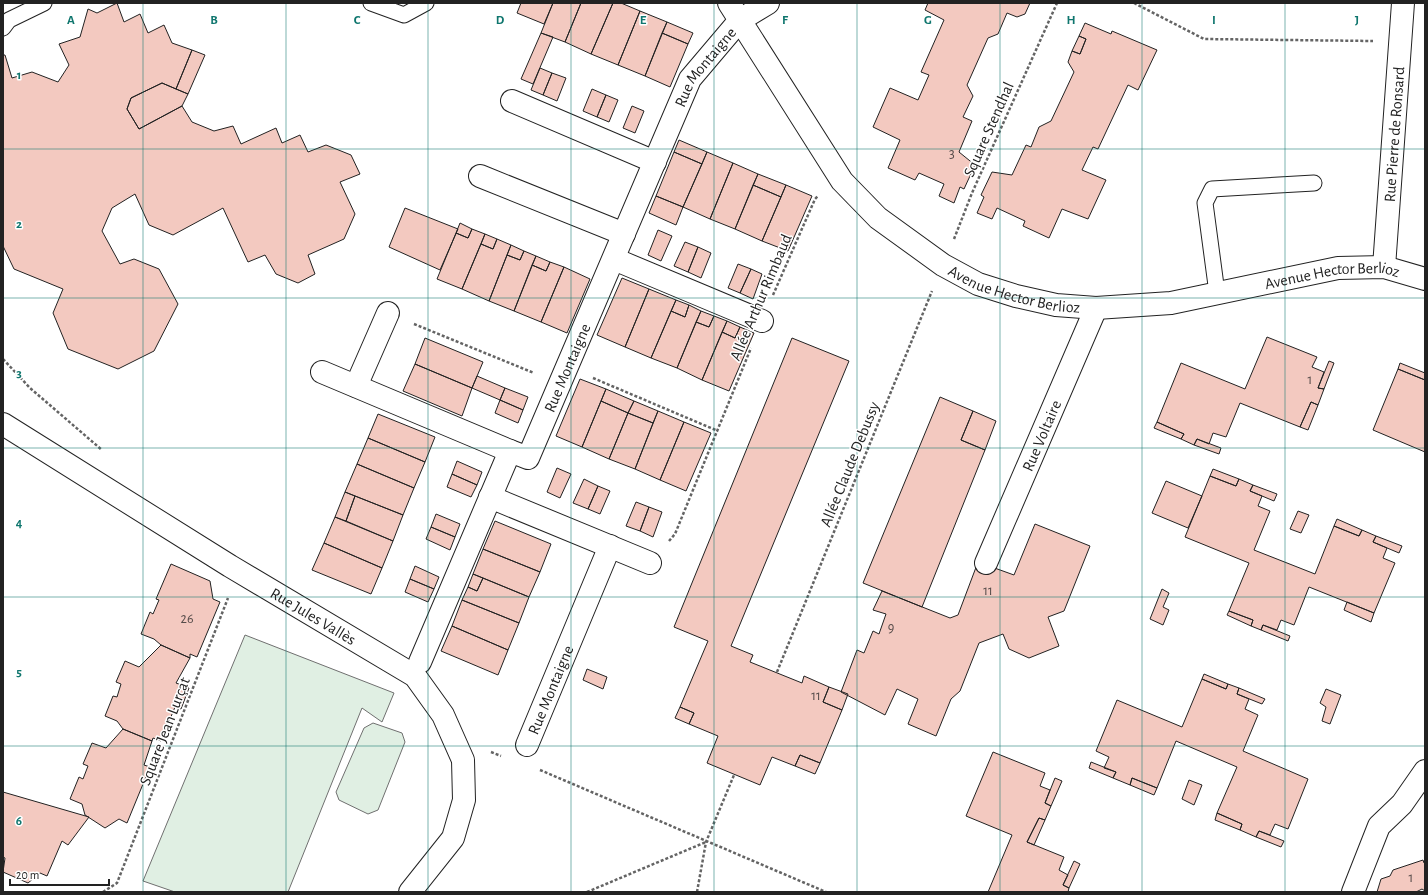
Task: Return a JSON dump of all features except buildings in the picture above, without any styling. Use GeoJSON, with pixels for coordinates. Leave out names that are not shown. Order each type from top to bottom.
{"type":"FeatureCollection","features":[{"type":"Feature","properties":{"kind":"street","name":"Rue Montaigne"},"geometry":{"type":"LineString","coordinates":[[322,372],[528,458],[690,79],[735,11],[768,3]]}},
{"type":"Feature","properties":{"kind":"street","name":"Rue Pierre de Ronsard"},"geometry":{"type":"LineString","coordinates":[[1384,266],[1403,3]]}},
{"type":"Feature","properties":{"kind":"street","name":"Avenue Hector Berlioz"},"geometry":{"type":"LineString","coordinates":[[735,11],[842,181],[878,218],[943,265],[978,284],[1016,296],[1056,305],[1096,308],[1171,303],[1338,268],[1384,266],[1425,279]]}},
{"type":"Feature","properties":{"kind":"street"},"geometry":{"type":"LineString","coordinates":[[512,101],[655,162]]}},
{"type":"Feature","properties":{"kind":"street"},"geometry":{"type":"LineString","coordinates":[[480,176],[624,234]]}},
{"type":"Feature","properties":{"kind":"street"},"geometry":{"type":"LineString","coordinates":[[614,259],[762,321]]}},
{"type":"Feature","properties":{"kind":"street","name":"Rue Voltaire"},"geometry":{"type":"LineString","coordinates":[[986,563],[1096,308]]}},
{"type":"Feature","properties":{"kind":"street"},"geometry":{"type":"LineString","coordinates":[[356,386],[388,313]]}},
{"type":"Feature","properties":{"kind":"street","name":"Rue Jules Vallès"},"geometry":{"type":"LineString","coordinates":[[3,424],[239,572],[415,676],[443,715],[463,760],[464,800],[453,838],[410,892]]}},
{"type":"Feature","properties":{"kind":"street"},"geometry":{"type":"LineString","coordinates":[[420,662],[510,451]]}},
{"type":"Feature","properties":{"kind":"street"},"geometry":{"type":"LineString","coordinates":[[490,497],[650,563]]}},
{"type":"Feature","properties":{"kind":"street","name":"Rue Montaigne"},"geometry":{"type":"LineString","coordinates":[[527,745],[610,546]]}},
{"type":"Feature","properties":{"kind":"street"},"geometry":{"type":"LineString","coordinates":[[1353,892],[1379,826],[1402,804],[1423,776]]}},
{"type":"Feature","properties":{"kind":"lane"},"geometry":{"type":"LineString","coordinates":[[3,28],[9,20],[44,3]]}},
{"type":"Feature","properties":{"kind":"lane"},"geometry":{"type":"LineString","coordinates":[[371,3],[404,15],[426,3]]}},
{"type":"Feature","properties":{"kind":"lane"},"geometry":{"type":"LineString","coordinates":[[1217,293],[1205,203],[1212,189],[1314,183]]}},
{"type":"Feature","properties":{"kind":"path","name":"Square Stendhal"},"geometry":{"type":"LineString","coordinates":[[943,265],[972,193],[1057,3]]}},
{"type":"Feature","properties":{"kind":"path"},"geometry":{"type":"LineString","coordinates":[[1134,3],[1204,38],[1400,42]]}},
{"type":"Feature","properties":{"kind":"path","name":"Allée Arthur Rimbaud"},"geometry":{"type":"LineString","coordinates":[[650,563],[675,534],[762,321],[815,199],[842,181]]}},
{"type":"Feature","properties":{"kind":"path","name":"Allée Claude Debussy"},"geometry":{"type":"LineString","coordinates":[[777,672],[943,265]]}},
{"type":"Feature","properties":{"kind":"path"},"geometry":{"type":"LineString","coordinates":[[388,313],[718,431]]}},
{"type":"Feature","properties":{"kind":"path","name":"Square Jean Lurçat"},"geometry":{"type":"LineString","coordinates":[[103,892],[117,883],[239,572]]}},
{"type":"Feature","properties":{"kind":"path"},"geometry":{"type":"LineString","coordinates":[[697,892],[706,842],[734,775]]}},
{"type":"Feature","properties":{"kind":"path"},"geometry":{"type":"LineString","coordinates":[[587,892],[706,842]]}},
{"type":"Feature","properties":{"kind":"green space"},"geometry":{"type":"Polygon","coordinates":[[[245,635],[394,693],[382,722],[362,708],[288,892],[175,892],[143,881],[245,635]]]}},
{"type":"Feature","properties":{"kind":"green space"},"geometry":{"type":"Polygon","coordinates":[[[373,723],[402,733],[405,742],[378,810],[368,814],[339,800],[336,792],[364,728],[373,723]]]}}]}
